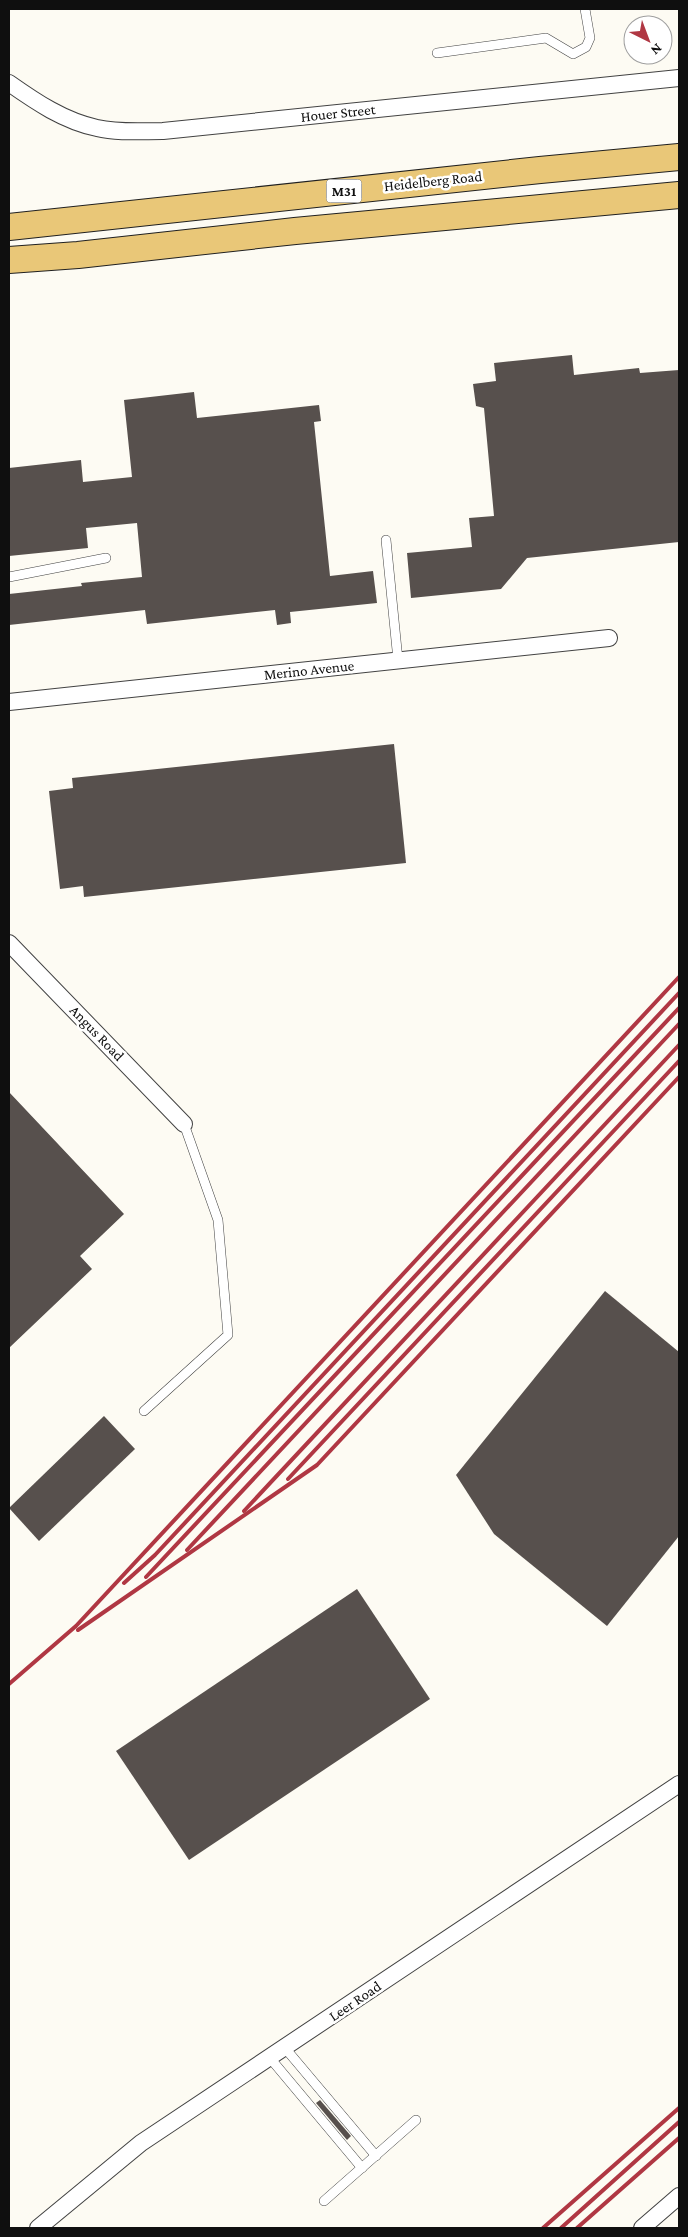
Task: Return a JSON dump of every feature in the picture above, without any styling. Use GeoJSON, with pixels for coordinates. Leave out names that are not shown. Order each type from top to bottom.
{"type":"FeatureCollection","features":[{"type":"Feature","properties":{"kind":"main road","name":"Heidelberg Road"},"geometry":{"type":"LineString","coordinates":[[9,227],[520,172],[679,157]]}},
{"type":"Feature","properties":{"kind":"main road","name":"M31"},"geometry":{"type":"LineString","coordinates":[[9,260],[78,255],[305,230],[679,195]]}},
{"type":"Feature","properties":{"kind":"street","name":"Houer Street"},"geometry":{"type":"LineString","coordinates":[[9,83],[48,109],[73,121],[98,129],[129,131],[163,130],[679,78]]}},
{"type":"Feature","properties":{"kind":"street","name":"Merino Avenue"},"geometry":{"type":"LineString","coordinates":[[9,702],[609,638]]}},
{"type":"Feature","properties":{"kind":"street","name":"Angus Road"},"geometry":{"type":"LineString","coordinates":[[9,943],[184,1124]]}},
{"type":"Feature","properties":{"kind":"street","name":"Leer Road"},"geometry":{"type":"LineString","coordinates":[[38,2228],[141,2143],[679,1784]]}},
{"type":"Feature","properties":{"kind":"street"},"geometry":{"type":"LineString","coordinates":[[642,2228],[679,2196]]}},
{"type":"Feature","properties":{"kind":"lane"},"geometry":{"type":"LineString","coordinates":[[436,53],[546,38],[573,54],[586,47],[590,38],[585,9]]}},
{"type":"Feature","properties":{"kind":"lane"},"geometry":{"type":"LineString","coordinates":[[386,540],[398,660]]}},
{"type":"Feature","properties":{"kind":"lane"},"geometry":{"type":"LineString","coordinates":[[9,577],[106,558]]}},
{"type":"Feature","properties":{"kind":"lane"},"geometry":{"type":"LineString","coordinates":[[144,1411],[228,1335],[218,1220],[184,1124]]}},
{"type":"Feature","properties":{"kind":"lane"},"geometry":{"type":"LineString","coordinates":[[284,2048],[376,2156]]}},
{"type":"Feature","properties":{"kind":"lane"},"geometry":{"type":"LineString","coordinates":[[270,2058],[362,2168]]}},
{"type":"Feature","properties":{"kind":"lane"},"geometry":{"type":"LineString","coordinates":[[324,2202],[416,2120]]}},
{"type":"Feature","properties":{"kind":"building"},"geometry":{"type":"Polygon","coordinates":[[[572,355],[574,375],[639,368],[640,373],[679,370],[679,542],[527,558],[501,589],[411,598],[407,553],[472,547],[469,518],[494,516],[484,408],[476,406],[473,384],[496,381],[494,363],[572,355]]]}},
{"type":"Feature","properties":{"kind":"building"},"geometry":{"type":"Polygon","coordinates":[[[194,392],[197,418],[319,405],[321,421],[314,422],[330,576],[373,571],[377,603],[290,612],[291,623],[277,625],[275,610],[147,624],[145,610],[9,625],[9,594],[82,586],[81,583],[142,577],[137,523],[86,528],[88,548],[9,556],[9,468],[81,460],[83,482],[132,477],[124,400],[194,392]]]}},
{"type":"Feature","properties":{"kind":"building"},"geometry":{"type":"Polygon","coordinates":[[[394,744],[406,863],[84,897],[83,886],[60,889],[49,791],[73,788],[72,778],[394,744]]]}},
{"type":"Feature","properties":{"kind":"building"},"geometry":{"type":"Polygon","coordinates":[[[9,1092],[124,1214],[80,1256],[92,1269],[9,1348],[9,1092]]]}},
{"type":"Feature","properties":{"kind":"building"},"geometry":{"type":"Polygon","coordinates":[[[605,1291],[679,1352],[679,1536],[607,1626],[494,1534],[456,1475],[605,1291]]]}},
{"type":"Feature","properties":{"kind":"building"},"geometry":{"type":"Polygon","coordinates":[[[104,1416],[135,1449],[39,1541],[9,1508],[104,1416]]]}},
{"type":"Feature","properties":{"kind":"building"},"geometry":{"type":"Polygon","coordinates":[[[357,1589],[430,1699],[189,1860],[116,1751],[357,1589]]]}},
{"type":"Feature","properties":{"kind":"building"},"geometry":{"type":"Polygon","coordinates":[[[320,2100],[351,2136],[347,2140],[316,2103],[320,2100]]]}},
{"type":"Feature","properties":{"kind":"railway"},"geometry":{"type":"LineString","coordinates":[[9,1684],[76,1626],[679,977]]}},
{"type":"Feature","properties":{"kind":"railway"},"geometry":{"type":"LineString","coordinates":[[124,1583],[155,1555],[679,993]]}},
{"type":"Feature","properties":{"kind":"railway"},"geometry":{"type":"LineString","coordinates":[[146,1577],[679,1008]]}},
{"type":"Feature","properties":{"kind":"railway"},"geometry":{"type":"LineString","coordinates":[[187,1550],[679,1024]]}},
{"type":"Feature","properties":{"kind":"railway"},"geometry":{"type":"LineString","coordinates":[[244,1511],[679,1045]]}},
{"type":"Feature","properties":{"kind":"railway"},"geometry":{"type":"LineString","coordinates":[[288,1479],[679,1061]]}},
{"type":"Feature","properties":{"kind":"railway"},"geometry":{"type":"LineString","coordinates":[[78,1630],[317,1465],[679,1077]]}},
{"type":"Feature","properties":{"kind":"railway"},"geometry":{"type":"LineString","coordinates":[[543,2228],[679,2108]]}},
{"type":"Feature","properties":{"kind":"railway"},"geometry":{"type":"LineString","coordinates":[[561,2228],[679,2122]]}},
{"type":"Feature","properties":{"kind":"railway"},"geometry":{"type":"LineString","coordinates":[[577,2228],[679,2138]]}}]}
